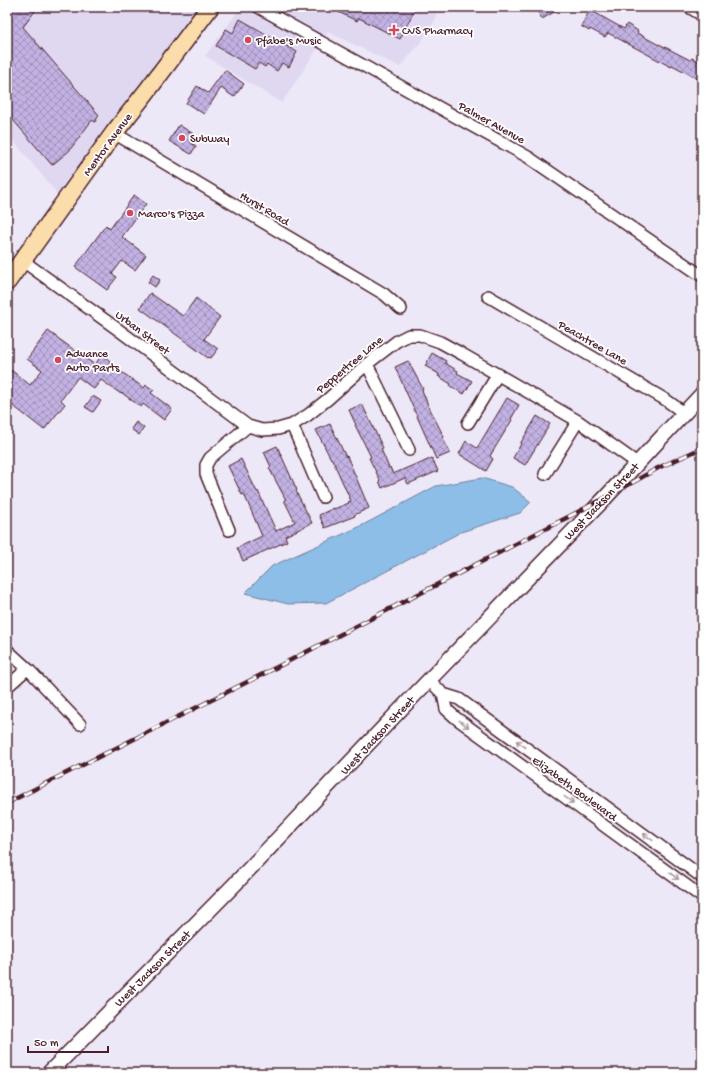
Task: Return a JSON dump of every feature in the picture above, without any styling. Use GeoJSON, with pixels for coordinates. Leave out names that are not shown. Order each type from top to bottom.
{"type":"FeatureCollection","features":[{"type":"Feature","properties":{"kind":"main road","name":"Mentor Avenue"},"geometry":{"type":"LineString","coordinates":[[7,282],[114,133],[210,7]]}},
{"type":"Feature","properties":{"kind":"street","name":"Palmer Avenue"},"geometry":{"type":"LineString","coordinates":[[258,7],[528,157],[702,276]]}},
{"type":"Feature","properties":{"kind":"street"},"geometry":{"type":"LineString","coordinates":[[688,7],[702,15]]}},
{"type":"Feature","properties":{"kind":"street","name":"Hurst Road"},"geometry":{"type":"LineString","coordinates":[[114,133],[384,294],[401,309]]}},
{"type":"Feature","properties":{"kind":"street","name":"Urban Street"},"geometry":{"type":"LineString","coordinates":[[23,261],[248,426]]}},
{"type":"Feature","properties":{"kind":"street","name":"Peachtree Lane"},"geometry":{"type":"LineString","coordinates":[[488,296],[666,400],[684,413]]}},
{"type":"Feature","properties":{"kind":"street","name":"Peppertree Lane"},"geometry":{"type":"LineString","coordinates":[[248,426],[262,430],[278,429],[292,425],[308,415],[397,341],[408,335],[420,335],[440,342],[578,421],[637,463]]}},
{"type":"Feature","properties":{"kind":"street"},"geometry":{"type":"LineString","coordinates":[[368,364],[409,450]]}},
{"type":"Feature","properties":{"kind":"street"},"geometry":{"type":"LineString","coordinates":[[468,423],[498,374]]}},
{"type":"Feature","properties":{"kind":"street","name":"West Jackson Street"},"geometry":{"type":"LineString","coordinates":[[49,1073],[226,894],[702,394]]}},
{"type":"Feature","properties":{"kind":"street"},"geometry":{"type":"LineString","coordinates":[[545,474],[578,421]]}},
{"type":"Feature","properties":{"kind":"street"},"geometry":{"type":"LineString","coordinates":[[292,425],[323,497]]}},
{"type":"Feature","properties":{"kind":"street"},"geometry":{"type":"LineString","coordinates":[[229,530],[206,474],[206,465],[210,458],[248,426]]}},
{"type":"Feature","properties":{"kind":"street"},"geometry":{"type":"LineString","coordinates":[[7,650],[80,724]]}},
{"type":"Feature","properties":{"kind":"street"},"geometry":{"type":"LineString","coordinates":[[7,687],[27,669]]}},
{"type":"Feature","properties":{"kind":"street","name":"Elizabeth Boulevard"},"geometry":{"type":"LineString","coordinates":[[429,680],[443,694],[459,699],[702,877]]}},
{"type":"Feature","properties":{"kind":"street","name":"Elizabeth Boulevard"},"geometry":{"type":"LineString","coordinates":[[443,694],[446,709],[456,718],[702,897]]}},
{"type":"Feature","properties":{"kind":"shaded area"},"geometry":{"type":"Polygon","coordinates":[[[7,7],[199,7],[59,196],[7,133],[7,7]]]}},
{"type":"Feature","properties":{"kind":"shaded area"},"geometry":{"type":"Polygon","coordinates":[[[241,7],[437,7],[435,20],[421,42],[400,67],[328,32],[282,103],[205,56],[241,7]]]}},
{"type":"Feature","properties":{"kind":"water"},"geometry":{"type":"Polygon","coordinates":[[[482,478],[512,487],[531,502],[520,513],[461,532],[326,603],[288,604],[245,593],[272,566],[361,526],[436,486],[482,478]]]}},
{"type":"Feature","properties":{"kind":"building"},"geometry":{"type":"Polygon","coordinates":[[[7,7],[38,7],[23,27],[99,115],[95,122],[92,120],[69,151],[52,165],[7,113],[7,7]]]}},
{"type":"Feature","properties":{"kind":"building","name":"CVS Pharmacy"},"geometry":{"type":"Polygon","coordinates":[[[328,7],[416,7],[400,39],[359,18],[357,21],[328,7]]]}},
{"type":"Feature","properties":{"kind":"building"},"geometry":{"type":"Polygon","coordinates":[[[535,7],[563,7],[542,19],[535,7]]]}},
{"type":"Feature","properties":{"kind":"building"},"geometry":{"type":"Polygon","coordinates":[[[590,10],[624,29],[627,24],[638,31],[637,33],[659,45],[690,60],[692,58],[702,63],[702,81],[672,65],[671,67],[608,33],[605,37],[590,29],[589,31],[581,26],[590,10]]]}},
{"type":"Feature","properties":{"kind":"building","name":"Pfabe's Music"},"geometry":{"type":"Polygon","coordinates":[[[240,19],[297,52],[289,67],[282,63],[277,71],[267,64],[265,67],[259,63],[255,69],[216,46],[226,29],[233,33],[240,19]]]}},
{"type":"Feature","properties":{"kind":"building"},"geometry":{"type":"Polygon","coordinates":[[[225,70],[244,84],[234,97],[221,88],[204,114],[186,103],[197,86],[208,93],[225,70]]]}},
{"type":"Feature","properties":{"kind":"building","name":"Subway"},"geometry":{"type":"Polygon","coordinates":[[[179,125],[195,135],[190,142],[196,146],[191,154],[169,141],[179,125]]]}},
{"type":"Feature","properties":{"kind":"building"},"geometry":{"type":"Polygon","coordinates":[[[134,195],[146,204],[122,237],[146,255],[135,270],[122,261],[112,274],[117,277],[107,290],[75,267],[106,225],[110,229],[134,195]]]}},
{"type":"Feature","properties":{"kind":"building"},"geometry":{"type":"Polygon","coordinates":[[[153,275],[160,280],[155,287],[148,282],[153,275]]]}},
{"type":"Feature","properties":{"kind":"building"},"geometry":{"type":"Polygon","coordinates":[[[150,293],[183,316],[196,298],[220,317],[204,339],[218,349],[211,358],[208,358],[140,308],[150,293]]]}},
{"type":"Feature","properties":{"kind":"building"},"geometry":{"type":"Polygon","coordinates":[[[48,331],[95,365],[102,354],[110,361],[109,363],[144,388],[146,385],[154,390],[151,393],[172,409],[164,420],[143,404],[141,407],[101,380],[94,389],[78,377],[61,400],[65,404],[44,430],[7,401],[7,375],[11,370],[30,385],[42,370],[27,359],[48,331]]]}},
{"type":"Feature","properties":{"kind":"building"},"geometry":{"type":"Polygon","coordinates":[[[432,353],[446,361],[445,363],[458,371],[457,373],[472,381],[464,394],[450,386],[451,384],[438,376],[439,374],[425,366],[432,353]]]}},
{"type":"Feature","properties":{"kind":"building"},"geometry":{"type":"Polygon","coordinates":[[[408,361],[423,389],[422,390],[428,405],[444,437],[443,438],[450,453],[436,459],[395,367],[408,361]]]}},
{"type":"Feature","properties":{"kind":"building"},"geometry":{"type":"Polygon","coordinates":[[[93,396],[101,401],[93,412],[85,407],[93,396]]]}},
{"type":"Feature","properties":{"kind":"building"},"geometry":{"type":"Polygon","coordinates":[[[507,398],[519,405],[511,419],[512,420],[490,456],[493,459],[486,471],[459,454],[466,441],[477,448],[507,398]]]}},
{"type":"Feature","properties":{"kind":"building"},"geometry":{"type":"Polygon","coordinates":[[[362,404],[383,448],[381,449],[393,474],[432,458],[438,471],[408,484],[405,478],[382,488],[379,481],[380,480],[369,458],[371,457],[349,410],[362,404]]]}},
{"type":"Feature","properties":{"kind":"building"},"geometry":{"type":"Polygon","coordinates":[[[537,416],[550,424],[525,465],[513,458],[537,416]]]}},
{"type":"Feature","properties":{"kind":"building"},"geometry":{"type":"Polygon","coordinates":[[[136,422],[144,428],[139,435],[131,429],[136,422]]]}},
{"type":"Feature","properties":{"kind":"building"},"geometry":{"type":"Polygon","coordinates":[[[330,424],[346,457],[347,456],[369,508],[354,515],[355,516],[325,528],[319,515],[351,501],[332,459],[316,430],[330,424]]]}},
{"type":"Feature","properties":{"kind":"building"},"geometry":{"type":"Polygon","coordinates":[[[277,446],[297,490],[296,491],[312,523],[285,536],[287,541],[243,561],[237,548],[262,536],[244,494],[242,495],[228,466],[241,459],[257,492],[258,491],[276,531],[295,522],[284,500],[286,500],[269,468],[271,467],[264,452],[277,446]]]}},
{"type":"Feature","properties":{"kind":"railway"},"geometry":{"type":"LineString","coordinates":[[7,803],[283,664],[605,498],[658,468],[702,448]]}},
{"type":"Feature","properties":{"kind":"place","name":"CVS Pharmacy"},"geometry":{"type":"Point","coordinates":[394,30]}},
{"type":"Feature","properties":{"kind":"place","name":"Pfabe's Music"},"geometry":{"type":"Point","coordinates":[248,40]}},
{"type":"Feature","properties":{"kind":"place","name":"Subway"},"geometry":{"type":"Point","coordinates":[182,138]}},
{"type":"Feature","properties":{"kind":"place","name":"Marco's Pizza"},"geometry":{"type":"Point","coordinates":[130,213]}},
{"type":"Feature","properties":{"kind":"place","name":"Advance Auto Parts"},"geometry":{"type":"Point","coordinates":[58,360]}}]}
